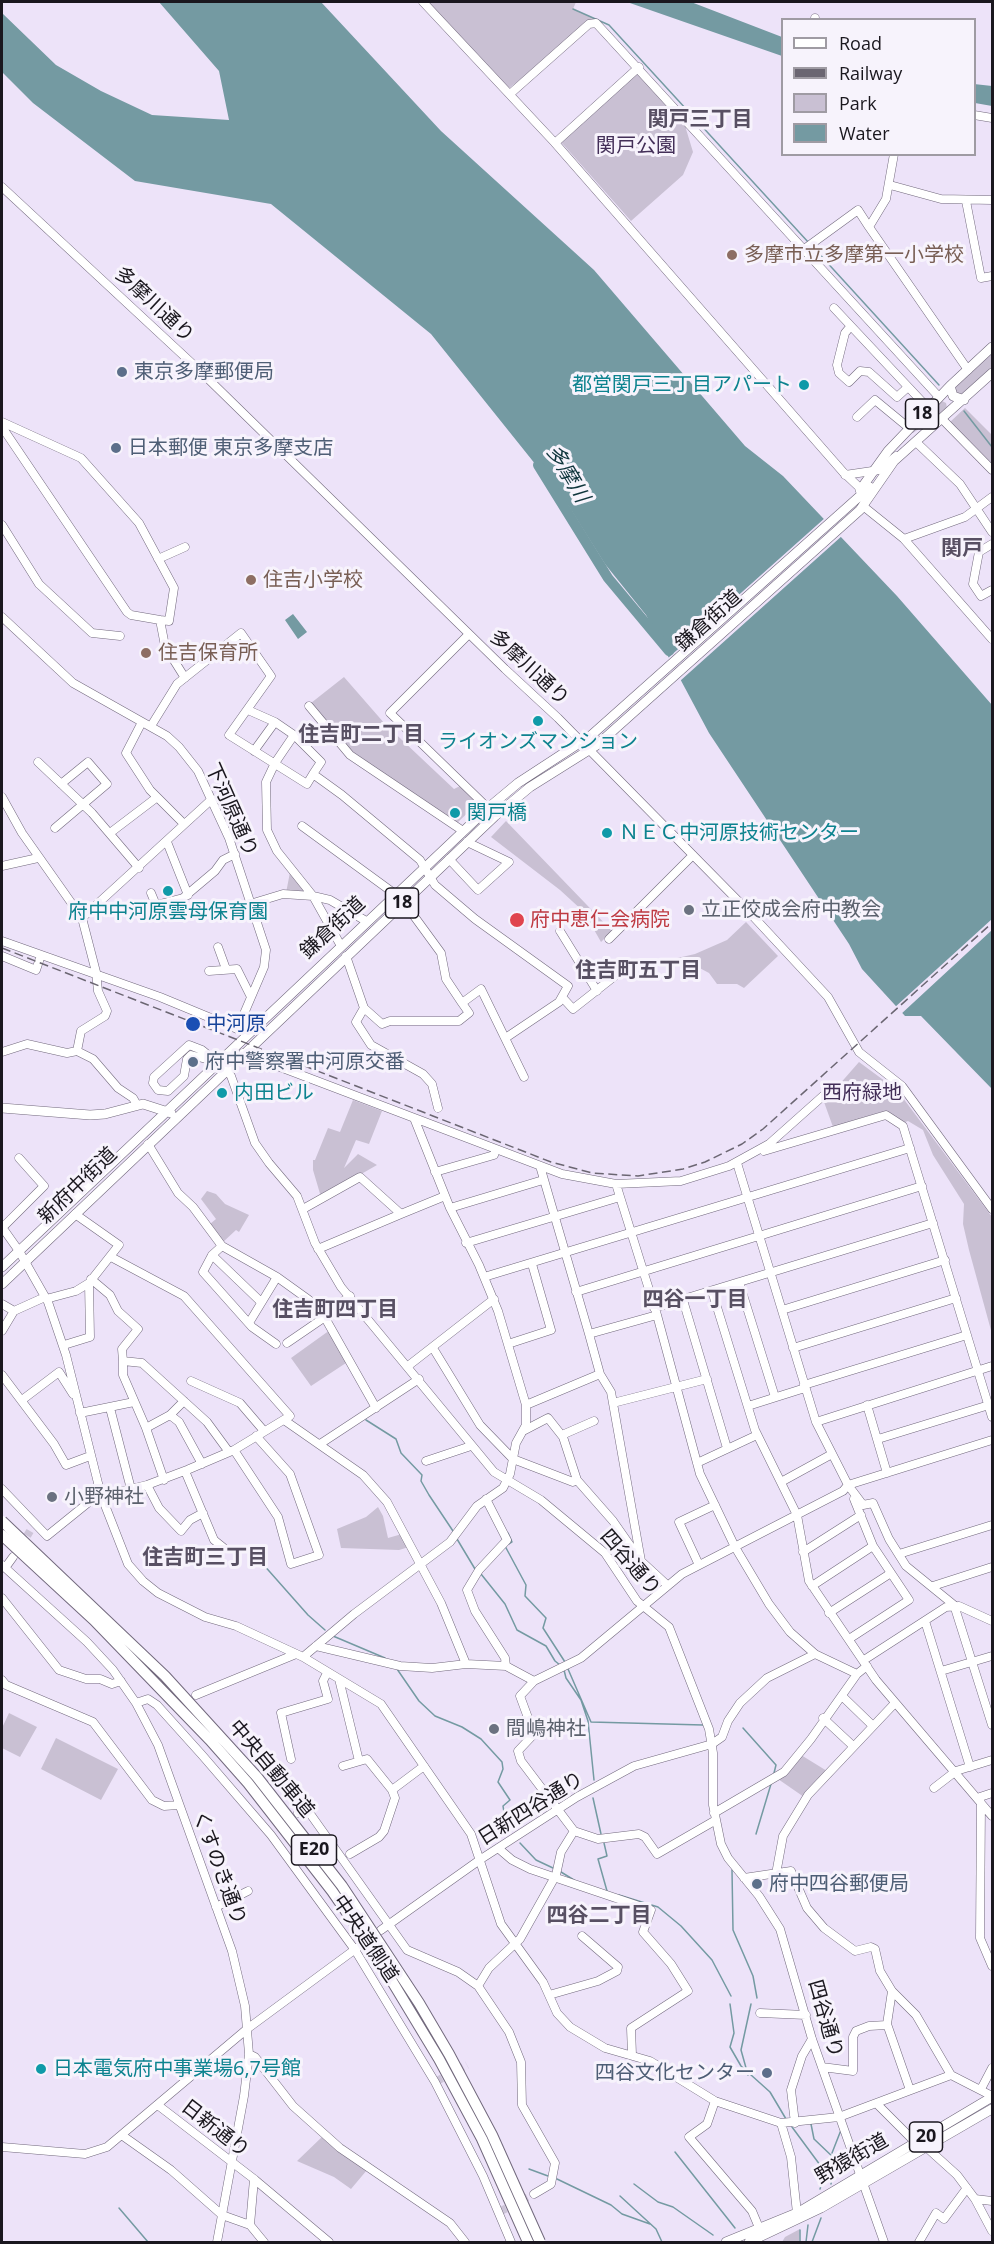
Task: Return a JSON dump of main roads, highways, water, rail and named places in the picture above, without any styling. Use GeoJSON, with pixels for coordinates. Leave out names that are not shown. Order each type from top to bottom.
{"type":"FeatureCollection","features":[{"type":"Feature","properties":{"kind":"highway","name":"中央自動車道"},"geometry":{"type":"LineString","coordinates":[[2,1521],[103,1614],[165,1676],[257,1777],[301,1831],[383,1946],[443,2044],[492,2135],[540,2242]]}},
{"type":"Feature","properties":{"kind":"highway","name":"中央自動車道"},"geometry":{"type":"LineString","coordinates":[[2,1535],[94,1620],[210,1740],[248,1783],[332,1891],[375,1953],[439,2059],[482,2139],[528,2242]]}},
{"type":"Feature","properties":{"kind":"main road","name":"鎌倉街道"},"geometry":{"type":"LineString","coordinates":[[852,502],[909,428],[993,347]]}},
{"type":"Feature","properties":{"kind":"main road","name":"鎌倉街道"},"geometry":{"type":"LineString","coordinates":[[166,1111],[488,808],[518,783],[588,743],[852,502],[863,495],[894,461],[943,420],[993,373]]}},
{"type":"Feature","properties":{"kind":"main road"},"geometry":{"type":"LineString","coordinates":[[950,386],[953,396],[964,400]]}},
{"type":"Feature","properties":{"kind":"main road"},"geometry":{"type":"LineString","coordinates":[[939,397],[949,401],[951,412]]}},
{"type":"Feature","properties":{"kind":"main road","name":"鎌倉街道"},"geometry":{"type":"LineString","coordinates":[[180,1114],[467,842],[530,787],[588,743],[862,508],[894,461]]}},
{"type":"Feature","properties":{"kind":"main road"},"geometry":{"type":"LineString","coordinates":[[438,855],[441,860],[449,859]]}},
{"type":"Feature","properties":{"kind":"main road"},"geometry":{"type":"LineString","coordinates":[[2,1108],[90,1115],[112,1113],[137,1105],[147,1105],[180,1114]]}},
{"type":"Feature","properties":{"kind":"main road","name":"新府中街道"},"geometry":{"type":"LineString","coordinates":[[2,1267],[166,1111]]}},
{"type":"Feature","properties":{"kind":"main road","name":"新府中街道"},"geometry":{"type":"LineString","coordinates":[[2,1284],[180,1114]]}},
{"type":"Feature","properties":{"kind":"main road","name":"野猿街道"},"geometry":{"type":"LineString","coordinates":[[749,2242],[764,2236],[861,2179],[993,2097]]}},
{"type":"Feature","properties":{"kind":"main road","name":"野猿街道"},"geometry":{"type":"LineString","coordinates":[[726,2242],[764,2236],[797,2212],[926,2147],[993,2109]]}},
{"type":"Feature","properties":{"kind":"water"},"geometry":{"type":"Polygon","coordinates":[[[159,2],[321,2],[441,131],[594,270],[745,446],[783,476],[897,596],[992,705],[992,1089],[921,1016],[905,1016],[862,969],[849,944],[709,733],[646,615],[605,564],[568,505],[431,334],[271,204],[135,181],[33,103],[2,72],[2,13],[56,65],[101,91],[152,115],[229,120],[219,71],[159,2]]]}},
{"type":"Feature","properties":{"kind":"water"},"geometry":{"type":"Polygon","coordinates":[[[627,2],[691,2],[781,37],[781,56],[627,2]]]}},
{"type":"Feature","properties":{"kind":"water"},"geometry":{"type":"Polygon","coordinates":[[[976,84],[992,86],[992,106],[976,103],[976,84]]]}},
{"type":"Feature","properties":{"kind":"water"},"geometry":{"type":"Polygon","coordinates":[[[293,614],[307,632],[298,639],[285,620],[293,614]]]}},
{"type":"Feature","properties":{"kind":"waterway"},"geometry":{"type":"LineString","coordinates":[[573,9],[609,25],[809,243]]}},
{"type":"Feature","properties":{"kind":"waterway"},"geometry":{"type":"LineString","coordinates":[[812,246],[939,385]]}},
{"type":"Feature","properties":{"kind":"waterway"},"geometry":{"type":"LineString","coordinates":[[964,411],[992,447]]}},
{"type":"Feature","properties":{"kind":"waterway","name":"多摩川"},"geometry":{"type":"LineString","coordinates":[[538,465],[608,578],[669,651]]}},
{"type":"Feature","properties":{"kind":"waterway"},"geometry":{"type":"LineString","coordinates":[[366,1420],[396,1439],[401,1453],[422,1475],[421,1481],[453,1531]]}},
{"type":"Feature","properties":{"kind":"waterway"},"geometry":{"type":"LineString","coordinates":[[508,1533],[512,1542],[509,1544]]}},
{"type":"Feature","properties":{"kind":"waterway"},"geometry":{"type":"LineString","coordinates":[[457,1539],[475,1569]]}},
{"type":"Feature","properties":{"kind":"waterway"},"geometry":{"type":"LineString","coordinates":[[241,1546],[254,1554],[308,1615],[325,1630]]}},
{"type":"Feature","properties":{"kind":"waterway"},"geometry":{"type":"LineString","coordinates":[[505,1546],[526,1585],[525,1596],[546,1618],[543,1628],[565,1662]]}},
{"type":"Feature","properties":{"kind":"waterway"},"geometry":{"type":"LineString","coordinates":[[481,1574],[505,1604],[517,1630],[546,1646],[560,1665]]}},
{"type":"Feature","properties":{"kind":"waterway"},"geometry":{"type":"LineString","coordinates":[[333,1636],[385,1658]]}},
{"type":"Feature","properties":{"kind":"waterway"},"geometry":{"type":"LineString","coordinates":[[397,1669],[419,1701],[435,1716],[462,1727],[481,1739],[502,1762],[503,1769],[498,1782],[510,1800],[503,1806],[506,1825],[510,1831]]}},
{"type":"Feature","properties":{"kind":"waterway"},"geometry":{"type":"LineString","coordinates":[[568,1669],[591,1722],[703,1725]]}},
{"type":"Feature","properties":{"kind":"waterway"},"geometry":{"type":"LineString","coordinates":[[564,1670],[566,1678],[581,1700],[588,1721],[594,1780]]}},
{"type":"Feature","properties":{"kind":"waterway"},"geometry":{"type":"LineString","coordinates":[[743,1728],[776,1765],[774,1773]]}},
{"type":"Feature","properties":{"kind":"waterway"},"geometry":{"type":"LineString","coordinates":[[756,1834],[771,1784]]}},
{"type":"Feature","properties":{"kind":"waterway"},"geometry":{"type":"LineString","coordinates":[[593,1798],[601,1834]]}},
{"type":"Feature","properties":{"kind":"waterway"},"geometry":{"type":"LineString","coordinates":[[520,1843],[536,1860],[553,1868]]}},
{"type":"Feature","properties":{"kind":"waterway"},"geometry":{"type":"LineString","coordinates":[[604,1843],[607,1856],[598,1859],[607,1891]]}},
{"type":"Feature","properties":{"kind":"waterway"},"geometry":{"type":"LineString","coordinates":[[732,1870],[733,1930],[753,1976],[757,1998]]}},
{"type":"Feature","properties":{"kind":"waterway"},"geometry":{"type":"LineString","coordinates":[[561,1872],[574,1880]]}},
{"type":"Feature","properties":{"kind":"waterway"},"geometry":{"type":"LineString","coordinates":[[619,1895],[658,1907],[681,1926],[712,1960],[731,1996]]}},
{"type":"Feature","properties":{"kind":"waterway"},"geometry":{"type":"LineString","coordinates":[[730,2004],[734,2033],[730,2047],[741,2066],[770,2092],[786,2119]]}},
{"type":"Feature","properties":{"kind":"waterway"},"geometry":{"type":"LineString","coordinates":[[748,2075],[741,2050],[751,2004]]}},
{"type":"Feature","properties":{"kind":"waterway"},"geometry":{"type":"LineString","coordinates":[[811,2124],[814,2139],[835,2159],[831,2184]]}},
{"type":"Feature","properties":{"kind":"waterway"},"geometry":{"type":"LineString","coordinates":[[792,2127],[823,2169],[824,2178],[820,2189]]}},
{"type":"Feature","properties":{"kind":"waterway"},"geometry":{"type":"LineString","coordinates":[[832,2153],[841,2130]]}},
{"type":"Feature","properties":{"kind":"waterway"},"geometry":{"type":"LineString","coordinates":[[675,2152],[735,2228]]}},
{"type":"Feature","properties":{"kind":"waterway"},"geometry":{"type":"LineString","coordinates":[[529,2169],[548,2176]]}},
{"type":"Feature","properties":{"kind":"waterway"},"geometry":{"type":"LineString","coordinates":[[557,2179],[611,2205],[622,2214],[650,2224]]}},
{"type":"Feature","properties":{"kind":"waterway"},"geometry":{"type":"LineString","coordinates":[[634,2184],[658,2202],[673,2207],[713,2235]]}},
{"type":"Feature","properties":{"kind":"waterway"},"geometry":{"type":"LineString","coordinates":[[620,2196],[656,2229],[662,2242]]}},
{"type":"Feature","properties":{"kind":"waterway"},"geometry":{"type":"LineString","coordinates":[[119,2208],[148,2242]]}},
{"type":"Feature","properties":{"kind":"waterway"},"geometry":{"type":"LineString","coordinates":[[812,2242],[821,2218]]}},
{"type":"Feature","properties":{"kind":"waterway"},"geometry":{"type":"LineString","coordinates":[[806,2242],[808,2225]]}},
{"type":"Feature","properties":{"kind":"waterway"},"geometry":{"type":"LineString","coordinates":[[800,2230],[800,2242]]}},
{"type":"Feature","properties":{"kind":"tunnel"},"geometry":{"type":"LineString","coordinates":[[21,1546],[30,1531]]}},
{"type":"Feature","properties":{"kind":"tunnel"},"geometry":{"type":"LineString","coordinates":[[435,2082],[467,2065]]}},
{"type":"Feature","properties":{"kind":"tunnel"},"geometry":{"type":"LineString","coordinates":[[499,2212],[534,2194]]}},
{"type":"Feature","properties":{"kind":"railway"},"geometry":{"type":"LineString","coordinates":[[2,948],[551,1162],[592,1173],[638,1176],[683,1169],[705,1162],[742,1144],[763,1129],[992,923]]}},
{"type":"Feature","properties":{"kind":"place","name":"多摩市立多摩第一小学校"},"geometry":{"type":"Point","coordinates":[732,255]}},
{"type":"Feature","properties":{"kind":"place","name":"東京多摩郵便局"},"geometry":{"type":"Point","coordinates":[122,372]}},
{"type":"Feature","properties":{"kind":"place","name":"都営関戸三丁目アパート"},"geometry":{"type":"Point","coordinates":[804,385]}},
{"type":"Feature","properties":{"kind":"place","name":"日本郵便 東京多摩支店"},"geometry":{"type":"Point","coordinates":[116,448]}},
{"type":"Feature","properties":{"kind":"place","name":"住吉小学校"},"geometry":{"type":"Point","coordinates":[251,580]}},
{"type":"Feature","properties":{"kind":"place","name":"住吉保育所"},"geometry":{"type":"Point","coordinates":[146,653]}},
{"type":"Feature","properties":{"kind":"place","name":"ライオンズマンション"},"geometry":{"type":"Point","coordinates":[538,721]}},
{"type":"Feature","properties":{"kind":"place","name":"関戸橋"},"geometry":{"type":"Point","coordinates":[455,813]}},
{"type":"Feature","properties":{"kind":"place","name":"ＮＥＣ中河原技術センター"},"geometry":{"type":"Point","coordinates":[607,833]}},
{"type":"Feature","properties":{"kind":"place","name":"府中中河原雲母保育園"},"geometry":{"type":"Point","coordinates":[168,891]}},
{"type":"Feature","properties":{"kind":"place","name":"立正佼成会府中教会"},"geometry":{"type":"Point","coordinates":[689,910]}},
{"type":"Feature","properties":{"kind":"place","name":"府中恵仁会病院"},"geometry":{"type":"Point","coordinates":[517,920]}},
{"type":"Feature","properties":{"kind":"place","name":"中河原"},"geometry":{"type":"Point","coordinates":[193,1024]}},
{"type":"Feature","properties":{"kind":"place","name":"府中警察署中河原交番"},"geometry":{"type":"Point","coordinates":[193,1062]}},
{"type":"Feature","properties":{"kind":"place","name":"内田ビル"},"geometry":{"type":"Point","coordinates":[222,1093]}},
{"type":"Feature","properties":{"kind":"place","name":"小野神社"},"geometry":{"type":"Point","coordinates":[52,1497]}},
{"type":"Feature","properties":{"kind":"place","name":"間嶋神社"},"geometry":{"type":"Point","coordinates":[494,1729]}},
{"type":"Feature","properties":{"kind":"place","name":"府中四谷郵便局"},"geometry":{"type":"Point","coordinates":[757,1884]}},
{"type":"Feature","properties":{"kind":"place","name":"日本電気府中事業場6,7号館"},"geometry":{"type":"Point","coordinates":[41,2069]}},
{"type":"Feature","properties":{"kind":"place","name":"四谷文化センター"},"geometry":{"type":"Point","coordinates":[767,2073]}},
{"type":"Feature","properties":{"kind":"district","name":"関戸三丁目"},"geometry":{"type":"Point","coordinates":[700,120]}},
{"type":"Feature","properties":{"kind":"district","name":"関戸"},"geometry":{"type":"Point","coordinates":[962,549]}},
{"type":"Feature","properties":{"kind":"district","name":"住吉町二丁目"},"geometry":{"type":"Point","coordinates":[361,735]}},
{"type":"Feature","properties":{"kind":"district","name":"住吉町五丁目"},"geometry":{"type":"Point","coordinates":[638,971]}},
{"type":"Feature","properties":{"kind":"district","name":"四谷一丁目"},"geometry":{"type":"Point","coordinates":[695,1300]}},
{"type":"Feature","properties":{"kind":"district","name":"住吉町四丁目"},"geometry":{"type":"Point","coordinates":[335,1310]}},
{"type":"Feature","properties":{"kind":"district","name":"住吉町三丁目"},"geometry":{"type":"Point","coordinates":[205,1558]}},
{"type":"Feature","properties":{"kind":"district","name":"四谷二丁目"},"geometry":{"type":"Point","coordinates":[599,1916]}},
{"type":"Feature","properties":{"kind":"park label","name":"関戸公園"},"geometry":{"type":"Point","coordinates":[636,146]}},
{"type":"Feature","properties":{"kind":"park label","name":"西府緑地"},"geometry":{"type":"Point","coordinates":[862,1093]}}]}
